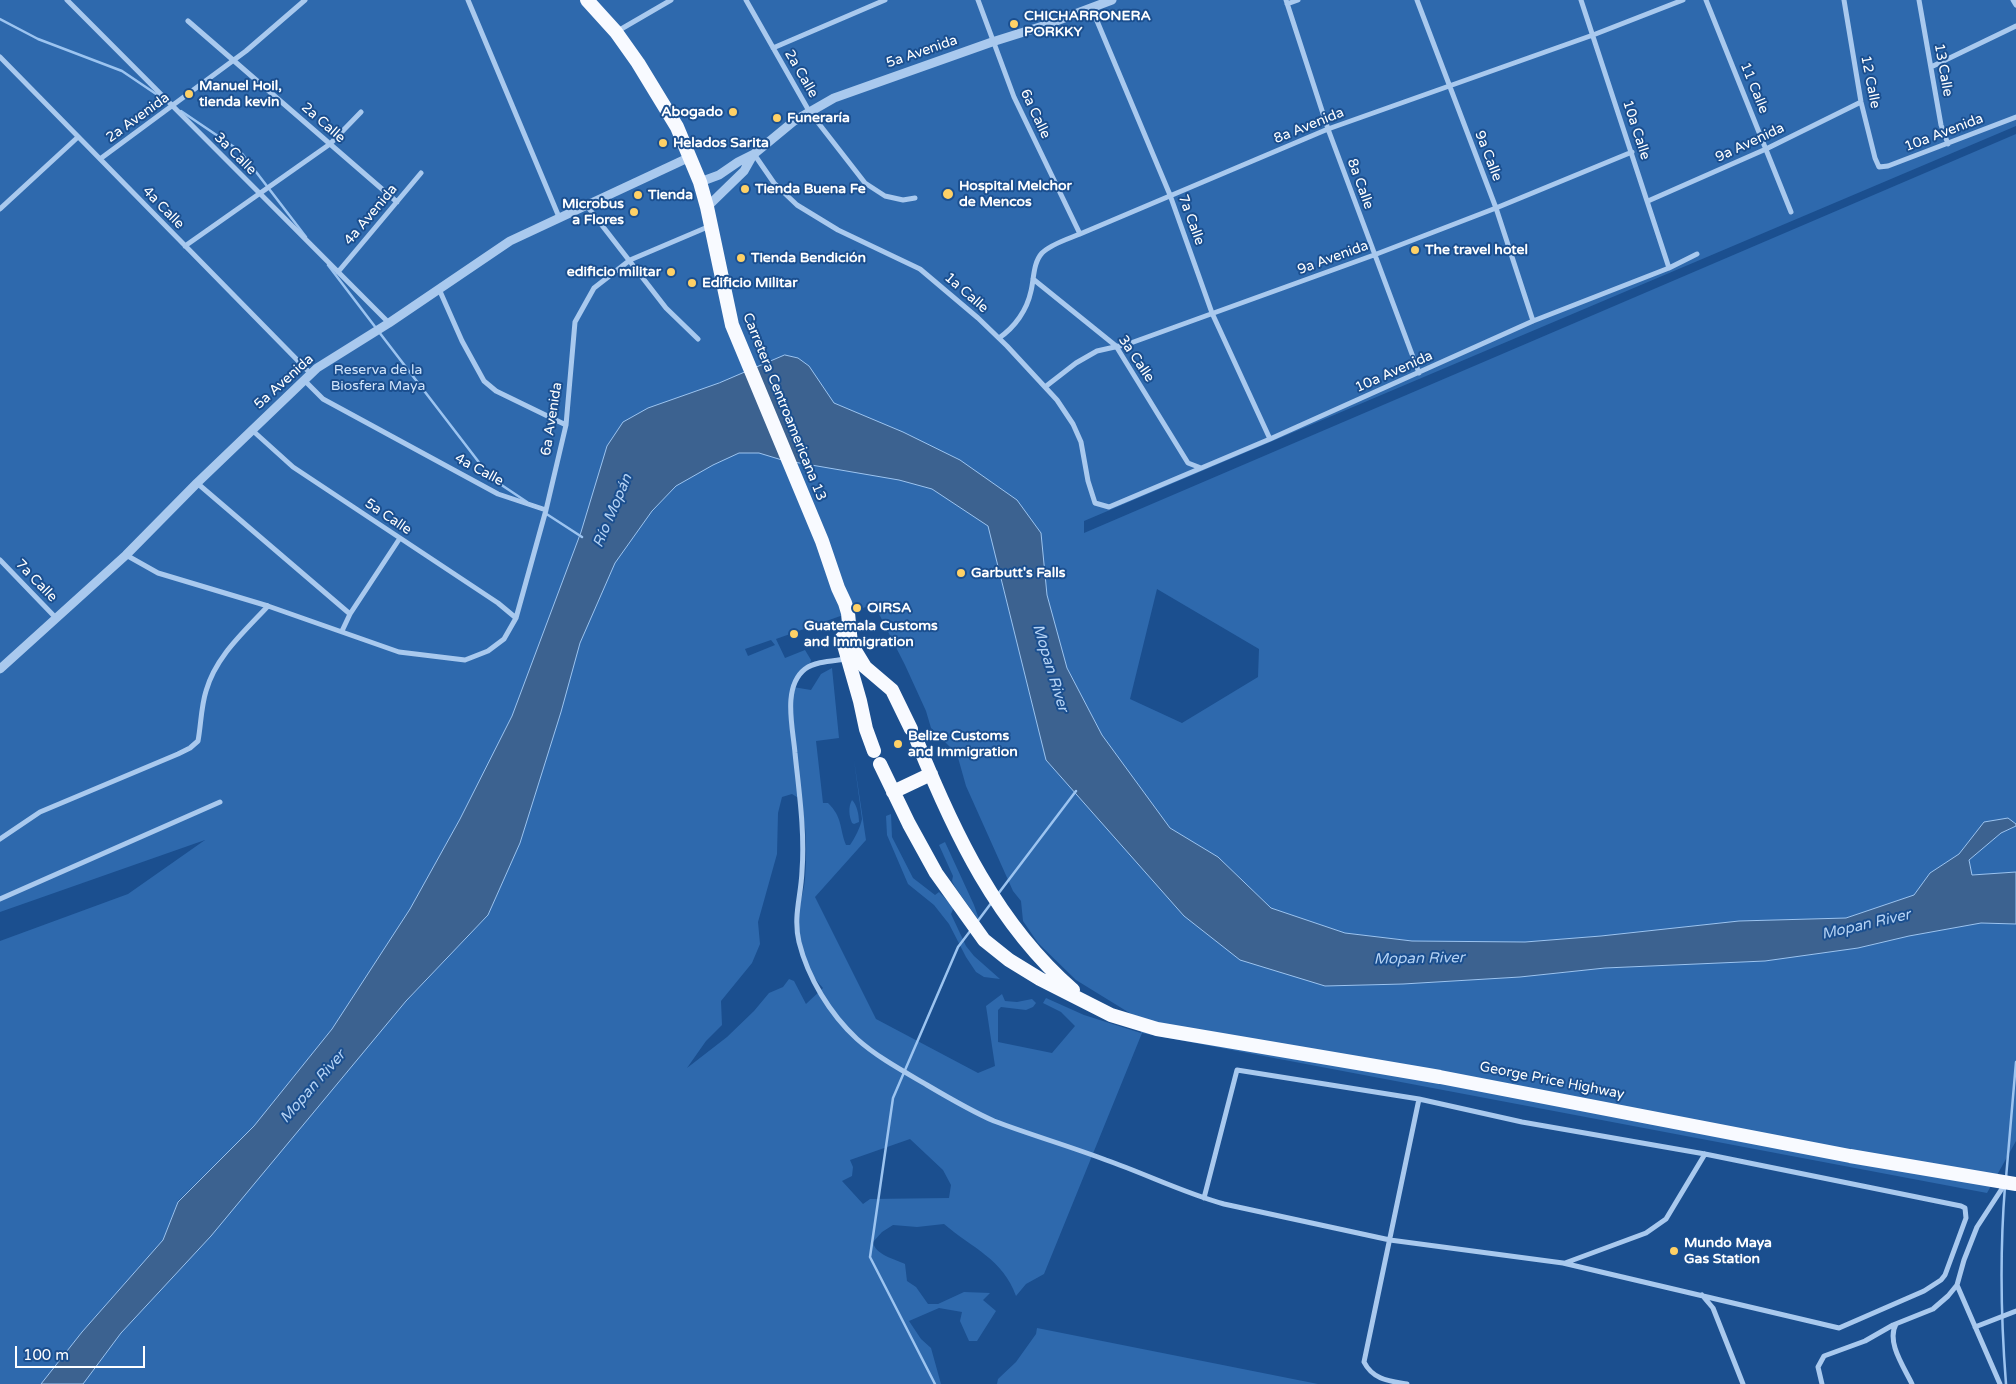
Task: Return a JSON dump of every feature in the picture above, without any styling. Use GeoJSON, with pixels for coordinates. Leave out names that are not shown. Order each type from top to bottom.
{"type":"FeatureCollection","features":[{"type":"Feature","properties":{"kind":"highway","name":"Carretera Centroamericana 13"},"geometry":{"type":"LineString","coordinates":[[587,0],[616,32],[638,63],[677,127],[690,157],[700,182],[712,225],[728,312],[742,351],[810,513],[838,588],[844,615]]}},
{"type":"Feature","properties":{"kind":"highway","name":"George Price Highway"},"geometry":{"type":"LineString","coordinates":[[844,615],[868,738],[936,873],[984,940],[1023,969],[1111,1015],[1157,1029],[1440,1077],[1850,1156],[2011,1183]]}},
{"type":"Feature","properties":{"kind":"highway","name":"George Price Highway"},"geometry":{"type":"LineString","coordinates":[[852,658],[892,690],[973,864],[997,904],[1032,950],[1085,1000]]}},
{"type":"Feature","properties":{"kind":"highway"},"geometry":{"type":"LineString","coordinates":[[894,792],[931,774]]}},
{"type":"Feature","properties":{"kind":"street","name":"3a Calle"},"geometry":{"type":"LineString","coordinates":[[67,0],[388,323]]}},
{"type":"Feature","properties":{"kind":"street","name":"2a Avenida"},"geometry":{"type":"LineString","coordinates":[[100,159],[234,60],[305,0]]}},
{"type":"Feature","properties":{"kind":"street"},"geometry":{"type":"LineString","coordinates":[[468,0],[559,217]]}},
{"type":"Feature","properties":{"kind":"street"},"geometry":{"type":"LineString","coordinates":[[616,32],[671,0]]}},
{"type":"Feature","properties":{"kind":"street","name":"2a Calle"},"geometry":{"type":"LineString","coordinates":[[746,0],[809,111],[864,183],[885,196],[903,200],[915,198]]}},
{"type":"Feature","properties":{"kind":"street"},"geometry":{"type":"LineString","coordinates":[[773,48],[885,0]]}},
{"type":"Feature","properties":{"kind":"street","name":"6a Calle"},"geometry":{"type":"LineString","coordinates":[[978,0],[1014,97],[1080,234]]}},
{"type":"Feature","properties":{"kind":"street","name":"5a Avenida"},"geometry":{"type":"LineString","coordinates":[[700,182],[718,175],[754,154],[794,121],[834,98],[858,88],[1092,9],[1112,0]]}},
{"type":"Feature","properties":{"kind":"street"},"geometry":{"type":"LineString","coordinates":[[1286,2],[1298,0]]}},
{"type":"Feature","properties":{"kind":"street","name":"9a Calle"},"geometry":{"type":"LineString","coordinates":[[1417,0],[1496,208],[1533,321]]}},
{"type":"Feature","properties":{"kind":"street","name":"10a Calle"},"geometry":{"type":"LineString","coordinates":[[1581,0],[1669,268]]}},
{"type":"Feature","properties":{"kind":"street","name":"8a Avenida"},"geometry":{"type":"LineString","coordinates":[[999,338],[1007,333],[1019,319],[1031,293],[1036,263],[1040,254],[1080,234],[1328,129],[1593,35],[1682,0]]}},
{"type":"Feature","properties":{"kind":"street","name":"11 Calle"},"geometry":{"type":"LineString","coordinates":[[1706,0],[1791,212]]}},
{"type":"Feature","properties":{"kind":"street","name":"12 Calle"},"geometry":{"type":"LineString","coordinates":[[1844,0],[1861,102],[1875,158],[1879,166]]}},
{"type":"Feature","properties":{"kind":"street","name":"13 Calle"},"geometry":{"type":"LineString","coordinates":[[1919,0],[1941,125],[1948,144]]}},
{"type":"Feature","properties":{"kind":"street"},"geometry":{"type":"LineString","coordinates":[[2012,0],[2016,5]]}},
{"type":"Feature","properties":{"kind":"street","name":"8a Calle"},"geometry":{"type":"LineString","coordinates":[[1286,2],[1328,129],[1419,373]]}},
{"type":"Feature","properties":{"kind":"street","name":"7a Calle"},"geometry":{"type":"LineString","coordinates":[[1092,9],[1170,195],[1212,313],[1270,439]]}},
{"type":"Feature","properties":{"kind":"street","name":"2a Calle"},"geometry":{"type":"LineString","coordinates":[[188,21],[397,202]]}},
{"type":"Feature","properties":{"kind":"street"},"geometry":{"type":"LineString","coordinates":[[1931,67],[2016,26]]}},
{"type":"Feature","properties":{"kind":"street","name":"4a Calle"},"geometry":{"type":"LineString","coordinates":[[0,57],[185,246],[308,377],[323,399],[498,494],[546,510]]}},
{"type":"Feature","properties":{"kind":"street","name":"9a Avenida"},"geometry":{"type":"LineString","coordinates":[[1648,201],[1766,149],[1861,102]]}},
{"type":"Feature","properties":{"kind":"street"},"geometry":{"type":"LineString","coordinates":[[185,246],[330,144],[362,112]]}},
{"type":"Feature","properties":{"kind":"street","name":"10a Avenida"},"geometry":{"type":"LineString","coordinates":[[1879,166],[1888,166],[2016,117]]}},
{"type":"Feature","properties":{"kind":"street"},"geometry":{"type":"LineString","coordinates":[[0,209],[78,137]]}},
{"type":"Feature","properties":{"kind":"street","name":"9a Avenida"},"geometry":{"type":"LineString","coordinates":[[1045,387],[1097,351],[1128,344],[1374,255],[1496,208],[1632,152]]}},
{"type":"Feature","properties":{"kind":"street","name":"5a Avenida"},"geometry":{"type":"LineString","coordinates":[[707,207],[744,171],[754,154]]}},
{"type":"Feature","properties":{"kind":"street","name":"1a Calle"},"geometry":{"type":"LineString","coordinates":[[754,154],[774,183],[797,205],[838,230],[920,269],[957,299],[999,338],[1045,387],[1067,414],[1078,433],[1095,503],[1100,506]]}},
{"type":"Feature","properties":{"kind":"street","name":"5a Avenida"},"geometry":{"type":"LineString","coordinates":[[0,669],[55,617],[126,555],[197,483],[317,368],[510,241],[690,157]]}},
{"type":"Feature","properties":{"kind":"street","name":"4a Avenida"},"geometry":{"type":"LineString","coordinates":[[338,272],[421,173]]}},
{"type":"Feature","properties":{"kind":"street"},"geometry":{"type":"LineString","coordinates":[[587,206],[666,308],[698,339]]}},
{"type":"Feature","properties":{"kind":"street","name":"6a Avenida"},"geometry":{"type":"LineString","coordinates":[[342,631],[399,652],[465,660],[488,651],[504,639],[516,618],[546,510],[566,426],[575,322],[594,288],[630,260],[712,225]]}},
{"type":"Feature","properties":{"kind":"street","name":"10a Avenida"},"geometry":{"type":"LineString","coordinates":[[1100,506],[1109,507],[1270,439],[1533,321],[1669,268],[1697,254]]}},
{"type":"Feature","properties":{"kind":"street","name":"3a Calle"},"geometry":{"type":"LineString","coordinates":[[1033,279],[1116,346],[1188,463],[1201,468]]}},
{"type":"Feature","properties":{"kind":"street"},"geometry":{"type":"LineString","coordinates":[[439,289],[462,341],[484,381],[496,391],[566,426]]}},
{"type":"Feature","properties":{"kind":"street","name":"5a Calle"},"geometry":{"type":"LineString","coordinates":[[252,430],[293,467],[498,603],[516,618]]}},
{"type":"Feature","properties":{"kind":"street"},"geometry":{"type":"LineString","coordinates":[[197,483],[350,614]]}},
{"type":"Feature","properties":{"kind":"street"},"geometry":{"type":"LineString","coordinates":[[126,555],[158,573],[268,606],[342,631],[350,614],[400,538]]}},
{"type":"Feature","properties":{"kind":"street","name":"7a Calle"},"geometry":{"type":"LineString","coordinates":[[0,560],[55,617]]}},
{"type":"Feature","properties":{"kind":"street"},"geometry":{"type":"LineString","coordinates":[[0,839],[40,812],[178,754],[198,741],[206,692],[213,672],[230,647],[268,606]]}},
{"type":"Feature","properties":{"kind":"street"},"geometry":{"type":"LineString","coordinates":[[852,658],[806,668],[797,678],[793,688],[793,724],[802,849],[802,871],[796,910],[799,943],[808,969],[820,993],[838,1019],[857,1039],[894,1065],[964,1107],[993,1120],[1108,1160],[1204,1198],[1390,1240],[1563,1263],[1838,1328],[1924,1291],[1941,1280],[1945,1275],[1966,1218],[1965,1208],[1961,1206],[1705,1154],[1522,1122],[1419,1099],[1237,1070],[1204,1198]]}},
{"type":"Feature","properties":{"kind":"street"},"geometry":{"type":"LineString","coordinates":[[0,899],[220,802]]}},
{"type":"Feature","properties":{"kind":"street"},"geometry":{"type":"LineString","coordinates":[[1408,1384],[1383,1380],[1373,1375],[1364,1362],[1419,1099]]}},
{"type":"Feature","properties":{"kind":"street"},"geometry":{"type":"LineString","coordinates":[[1563,1263],[1579,1259],[1656,1227],[1669,1214],[1705,1154]]}},
{"type":"Feature","properties":{"kind":"street"},"geometry":{"type":"LineString","coordinates":[[1822,1384],[1818,1368],[1824,1356],[1865,1341],[1897,1323],[1933,1309],[1948,1296],[1957,1285],[1964,1260],[1977,1227],[2011,1183]]}},
{"type":"Feature","properties":{"kind":"street"},"geometry":{"type":"LineString","coordinates":[[1957,1285],[2000,1384]]}},
{"type":"Feature","properties":{"kind":"street"},"geometry":{"type":"LineString","coordinates":[[1702,1295],[1712,1308],[1743,1384]]}},
{"type":"Feature","properties":{"kind":"street"},"geometry":{"type":"LineString","coordinates":[[1975,1327],[2016,1311]]}},
{"type":"Feature","properties":{"kind":"street"},"geometry":{"type":"LineString","coordinates":[[1897,1323],[1892,1335],[1893,1340],[1912,1384]]}},
{"type":"Feature","properties":{"kind":"green space","name":"Reserva de la Biosfera Maya"},"geometry":{"type":"Polygon","coordinates":[[[0,0],[2016,0],[2016,126],[1084,521],[1084,533],[2016,134],[2016,824],[2008,818],[1984,822],[1959,854],[1930,873],[1914,895],[1846,918],[1739,921],[1525,942],[1412,941],[1345,933],[1271,908],[1218,857],[1170,828],[1102,735],[1067,668],[1047,595],[1041,539],[996,559],[1046,760],[1103,823],[1325,986],[1403,984],[1520,977],[1605,968],[1765,961],[1858,948],[1909,936],[1981,923],[2016,924],[2016,1141],[1987,1193],[1142,1033],[1044,1274],[1026,1284],[1016,1296],[1010,1283],[995,1263],[944,1224],[917,1227],[893,1225],[882,1232],[873,1242],[881,1253],[905,1264],[907,1281],[916,1287],[928,1304],[938,1304],[964,1292],[990,1293],[983,1300],[996,1311],[977,1341],[969,1341],[960,1321],[962,1312],[939,1308],[909,1321],[921,1339],[931,1348],[941,1384],[83,1384],[121,1333],[406,1001],[488,915],[520,843],[560,715],[503,735],[460,819],[410,909],[332,1029],[254,1126],[178,1201],[163,1240],[82,1332],[41,1384],[0,1384],[0,941],[128,894],[205,840],[0,912],[0,0]],[[1157,589],[1130,699],[1182,723],[1258,677],[1259,649],[1157,589]],[[874,604],[776,639],[785,658],[805,650],[811,660],[793,687],[811,690],[821,674],[832,668],[839,738],[816,741],[823,803],[828,803],[833,808],[840,823],[846,845],[850,845],[862,819],[854,760],[866,840],[815,897],[876,1019],[978,1073],[995,1066],[986,1006],[1002,994],[1005,1001],[1017,1002],[1032,999],[1036,1003],[1033,1007],[1026,1010],[1001,1007],[998,1010],[998,1042],[1052,1053],[1075,1026],[1061,1012],[1043,1003],[1046,998],[1084,1015],[1141,1033],[1141,1020],[1076,980],[1038,943],[1023,921],[1021,901],[1013,891],[966,786],[957,754],[931,728],[926,711],[905,665],[874,604]],[[771,640],[745,649],[748,656],[775,645],[771,640]],[[792,794],[782,797],[778,813],[777,854],[758,922],[760,944],[752,963],[721,1001],[722,1025],[706,1041],[687,1068],[727,1037],[754,1011],[769,993],[783,987],[789,979],[794,981],[806,1004],[823,988],[806,963],[799,944],[797,924],[806,859],[805,829],[800,799],[792,794]],[[910,1139],[850,1160],[853,1167],[852,1176],[842,1181],[863,1204],[870,1199],[949,1198],[951,1185],[943,1170],[910,1139]]]}},
{"type":"Feature","properties":{"kind":"green space"},"geometry":{"type":"Polygon","coordinates":[[[852,800],[859,819],[859,822],[854,824],[849,812],[852,800]]]}},
{"type":"Feature","properties":{"kind":"green space"},"geometry":{"type":"Polygon","coordinates":[[[891,814],[892,837],[913,878],[935,895],[939,892],[954,907],[951,914],[966,946],[974,956],[1000,979],[984,977],[976,972],[949,924],[934,905],[908,884],[887,835],[886,816],[891,814]]]}},
{"type":"Feature","properties":{"kind":"green space"},"geometry":{"type":"Polygon","coordinates":[[[2016,826],[2016,872],[1971,875],[1969,859],[2001,833],[2016,826]]]}},
{"type":"Feature","properties":{"kind":"green space"},"geometry":{"type":"Polygon","coordinates":[[[945,842],[980,922],[952,881],[953,876],[939,845],[945,842]]]}},
{"type":"Feature","properties":{"kind":"green space"},"geometry":{"type":"Polygon","coordinates":[[[1037,1328],[1318,1384],[997,1384],[998,1379],[1016,1362],[1036,1334],[1037,1328]]]}},
{"type":"Feature","properties":{"kind":"water"},"geometry":{"type":"Polygon","coordinates":[[[785,355],[798,358],[809,366],[834,403],[903,432],[960,460],[1017,500],[1041,533],[1047,595],[1067,668],[1102,735],[1170,828],[1218,857],[1271,908],[1345,933],[1412,941],[1525,942],[1739,921],[1846,918],[1914,895],[1930,873],[1959,854],[1984,822],[2008,818],[2016,826],[2001,833],[1969,860],[1972,875],[2016,872],[2016,924],[1981,923],[1909,936],[1858,948],[1765,961],[1605,968],[1520,977],[1403,984],[1325,986],[1240,960],[1184,916],[1046,760],[988,526],[932,489],[899,480],[782,460],[759,453],[739,453],[676,486],[652,511],[615,563],[580,643],[561,712],[520,843],[488,915],[406,1001],[211,1236],[121,1333],[83,1384],[41,1384],[82,1332],[163,1240],[178,1202],[254,1126],[332,1029],[410,909],[460,819],[512,716],[581,532],[607,446],[623,422],[648,408],[719,383],[785,355]]]}},
{"type":"Feature","properties":{"kind":"waterway"},"geometry":{"type":"LineString","coordinates":[[0,19],[38,39],[122,71],[162,98]]}},
{"type":"Feature","properties":{"kind":"waterway"},"geometry":{"type":"LineString","coordinates":[[181,111],[240,151],[306,237]]}},
{"type":"Feature","properties":{"kind":"waterway"},"geometry":{"type":"LineString","coordinates":[[328,265],[376,328]]}},
{"type":"Feature","properties":{"kind":"waterway"},"geometry":{"type":"LineString","coordinates":[[379,332],[491,478],[527,502]]}},
{"type":"Feature","properties":{"kind":"waterway"},"geometry":{"type":"LineString","coordinates":[[545,513],[582,537]]}},
{"type":"Feature","properties":{"kind":"waterway"},"geometry":{"type":"LineString","coordinates":[[998,894],[1076,791]]}},
{"type":"Feature","properties":{"kind":"waterway"},"geometry":{"type":"LineString","coordinates":[[977,922],[992,902]]}},
{"type":"Feature","properties":{"kind":"waterway"},"geometry":{"type":"LineString","coordinates":[[935,1384],[870,1257],[893,1098],[958,947],[971,930]]}},
{"type":"Feature","properties":{"kind":"waterway"},"geometry":{"type":"LineString","coordinates":[[2006,1178],[2016,1062]]}},
{"type":"Feature","properties":{"kind":"waterway"},"geometry":{"type":"LineString","coordinates":[[2005,1186],[2002,1235],[2002,1285],[2006,1384]]}},
{"type":"Feature","properties":{"kind":"place","name":"CHICHARRONERA PORKKY"},"geometry":{"type":"Point","coordinates":[1014,24]}},
{"type":"Feature","properties":{"kind":"place","name":"Manuel Hoil, tienda kevin"},"geometry":{"type":"Point","coordinates":[189,94]}},
{"type":"Feature","properties":{"kind":"place","name":"Abogado"},"geometry":{"type":"Point","coordinates":[733,112]}},
{"type":"Feature","properties":{"kind":"place","name":"Funeraría"},"geometry":{"type":"Point","coordinates":[777,118]}},
{"type":"Feature","properties":{"kind":"place","name":"Helados Sarita"},"geometry":{"type":"Point","coordinates":[663,143]}},
{"type":"Feature","properties":{"kind":"place","name":"Tienda Buena Fe"},"geometry":{"type":"Point","coordinates":[745,189]}},
{"type":"Feature","properties":{"kind":"place","name":"Hospital Melchor de Mencos"},"geometry":{"type":"Point","coordinates":[948,194]}},
{"type":"Feature","properties":{"kind":"place","name":"Tienda"},"geometry":{"type":"Point","coordinates":[638,195]}},
{"type":"Feature","properties":{"kind":"place","name":"Microbus a Flores"},"geometry":{"type":"Point","coordinates":[634,212]}},
{"type":"Feature","properties":{"kind":"place","name":"The travel hotel"},"geometry":{"type":"Point","coordinates":[1415,250]}},
{"type":"Feature","properties":{"kind":"place","name":"Tienda Bendición"},"geometry":{"type":"Point","coordinates":[741,258]}},
{"type":"Feature","properties":{"kind":"place","name":"edificio militar"},"geometry":{"type":"Point","coordinates":[671,272]}},
{"type":"Feature","properties":{"kind":"place","name":"Edificio Militar"},"geometry":{"type":"Point","coordinates":[692,283]}},
{"type":"Feature","properties":{"kind":"place","name":"Garbutt's Falls"},"geometry":{"type":"Point","coordinates":[961,573]}},
{"type":"Feature","properties":{"kind":"place","name":"OIRSA"},"geometry":{"type":"Point","coordinates":[857,608]}},
{"type":"Feature","properties":{"kind":"place","name":"Guatemala Customs and Immigration"},"geometry":{"type":"Point","coordinates":[794,634]}},
{"type":"Feature","properties":{"kind":"place","name":"Belize Customs and Immigration"},"geometry":{"type":"Point","coordinates":[898,744]}},
{"type":"Feature","properties":{"kind":"place","name":"Mundo Maya Gas Station"},"geometry":{"type":"Point","coordinates":[1674,1251]}},
{"type":"Feature","properties":{"kind":"water label","name":"Río Mopán"},"geometry":{"type":"Point","coordinates":[613,511]}},
{"type":"Feature","properties":{"kind":"water label","name":"Mopan River"},"geometry":{"type":"Point","coordinates":[1050,668]}},
{"type":"Feature","properties":{"kind":"water label","name":"Mopan River"},"geometry":{"type":"Point","coordinates":[1866,925]}},
{"type":"Feature","properties":{"kind":"water label","name":"Mopan River"},"geometry":{"type":"Point","coordinates":[1419,959]}},
{"type":"Feature","properties":{"kind":"water label","name":"Mopan River"},"geometry":{"type":"Point","coordinates":[313,1087]}}]}
